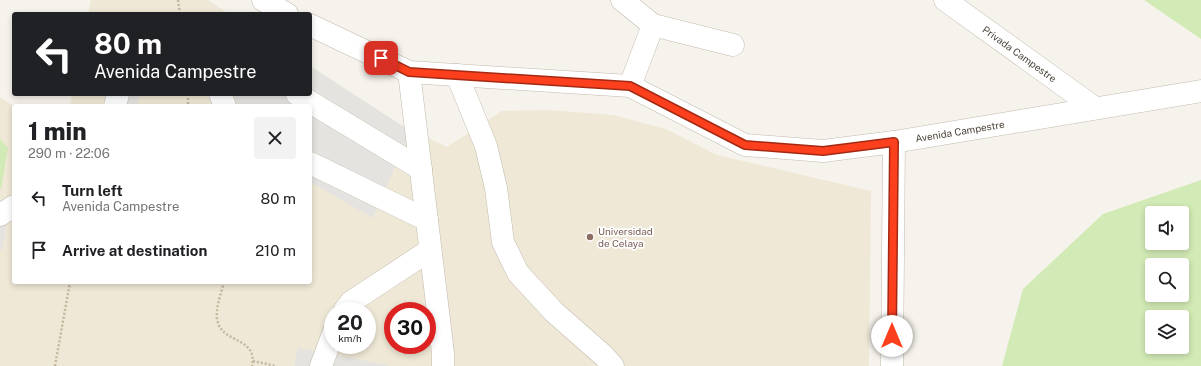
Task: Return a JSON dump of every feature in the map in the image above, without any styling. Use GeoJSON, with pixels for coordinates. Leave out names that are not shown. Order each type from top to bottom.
{"type":"FeatureCollection","features":[{"type":"Feature","properties":{"kind":"street"},"geometry":{"type":"LineString","coordinates":[[263,0],[284,12]]}},
{"type":"Feature","properties":{"kind":"street"},"geometry":{"type":"LineString","coordinates":[[288,12],[296,0]]}},
{"type":"Feature","properties":{"kind":"street"},"geometry":{"type":"LineString","coordinates":[[622,0],[653,25],[733,45]]}},
{"type":"Feature","properties":{"kind":"street","name":"Privada Campestre"},"geometry":{"type":"LineString","coordinates":[[945,0],[1094,108]]}},
{"type":"Feature","properties":{"kind":"street"},"geometry":{"type":"LineString","coordinates":[[630,86],[653,25]]}},
{"type":"Feature","properties":{"kind":"street","name":"Avenida Campestre"},"geometry":{"type":"LineString","coordinates":[[312,26],[409,72],[630,86],[745,145],[823,151],[894,142],[1201,91]]}},
{"type":"Feature","properties":{"kind":"street"},"geometry":{"type":"LineString","coordinates":[[409,72],[443,352],[442,366]]}},
{"type":"Feature","properties":{"kind":"street"},"geometry":{"type":"LineString","coordinates":[[457,75],[486,146],[496,188],[503,242],[518,273],[554,312],[604,356],[613,366]]}},
{"type":"Feature","properties":{"kind":"street"},"geometry":{"type":"LineString","coordinates":[[300,96],[420,169]]}},
{"type":"Feature","properties":{"kind":"street"},"geometry":{"type":"LineString","coordinates":[[892,366],[894,142]]}},
{"type":"Feature","properties":{"kind":"street"},"geometry":{"type":"LineString","coordinates":[[312,164],[427,220]]}},
{"type":"Feature","properties":{"kind":"street"},"geometry":{"type":"LineString","coordinates":[[0,215],[12,207]]}},
{"type":"Feature","properties":{"kind":"street"},"geometry":{"type":"LineString","coordinates":[[351,302],[430,250]]}},
{"type":"Feature","properties":{"kind":"street"},"geometry":{"type":"LineString","coordinates":[[325,365],[328,354]]}},
{"type":"Feature","properties":{"kind":"path"},"geometry":{"type":"LineString","coordinates":[[178,0],[180,12]]}},
{"type":"Feature","properties":{"kind":"path"},"geometry":{"type":"LineString","coordinates":[[56,366],[70,284]]}},
{"type":"Feature","properties":{"kind":"path"},"geometry":{"type":"LineString","coordinates":[[224,284],[218,311],[218,322],[222,331],[247,346],[252,353],[252,366]]}},
{"type":"Feature","properties":{"kind":"path"},"geometry":{"type":"LineString","coordinates":[[253,361],[276,366]]}},
{"type":"Feature","properties":{"kind":"shaded area"},"geometry":{"type":"Polygon","coordinates":[[[91,0],[208,0],[226,12],[88,12],[91,0]]]}},
{"type":"Feature","properties":{"kind":"shaded area","name":"Universidad de Celaya"},"geometry":{"type":"Polygon","coordinates":[[[312,67],[401,125],[447,147],[502,111],[548,110],[613,115],[666,129],[717,155],[871,191],[869,366],[0,366],[0,97],[12,105],[12,284],[312,284],[312,104],[70,104],[72,96],[312,96],[312,67]]]}},
{"type":"Feature","properties":{"kind":"shaded area"},"geometry":{"type":"Polygon","coordinates":[[[312,67],[411,130],[373,218],[312,183],[312,104],[232,104],[236,96],[312,96],[312,67]]]}},
{"type":"Feature","properties":{"kind":"shaded area"},"geometry":{"type":"Polygon","coordinates":[[[106,96],[140,96],[138,104],[104,104],[106,96]]]}},
{"type":"Feature","properties":{"kind":"shaded area"},"geometry":{"type":"Polygon","coordinates":[[[0,203],[11,205],[2,250],[0,250],[0,203]]]}},
{"type":"Feature","properties":{"kind":"shaded area"},"geometry":{"type":"Polygon","coordinates":[[[298,348],[388,365],[388,366],[294,366],[298,348]]]}},
{"type":"Feature","properties":{"kind":"green space"},"geometry":{"type":"Polygon","coordinates":[[[1144,0],[1201,0],[1201,39],[1144,0]]]}},
{"type":"Feature","properties":{"kind":"green space"},"geometry":{"type":"Polygon","coordinates":[[[0,139],[8,148],[1,189],[0,189],[0,139]]]}},
{"type":"Feature","properties":{"kind":"green space"},"geometry":{"type":"Polygon","coordinates":[[[1201,180],[1201,366],[1002,366],[1023,289],[1103,214],[1201,180]]]}},
{"type":"Feature","properties":{"kind":"place","name":"Universidad de Celaya"},"geometry":{"type":"Point","coordinates":[590,237]}},
{"type":"Feature","properties":{"kind":"route"},"geometry":{"type":"LineString","coordinates":[[381,58],[409,72],[630,86],[745,145],[823,151],[894,142],[892,336]]}}]}
